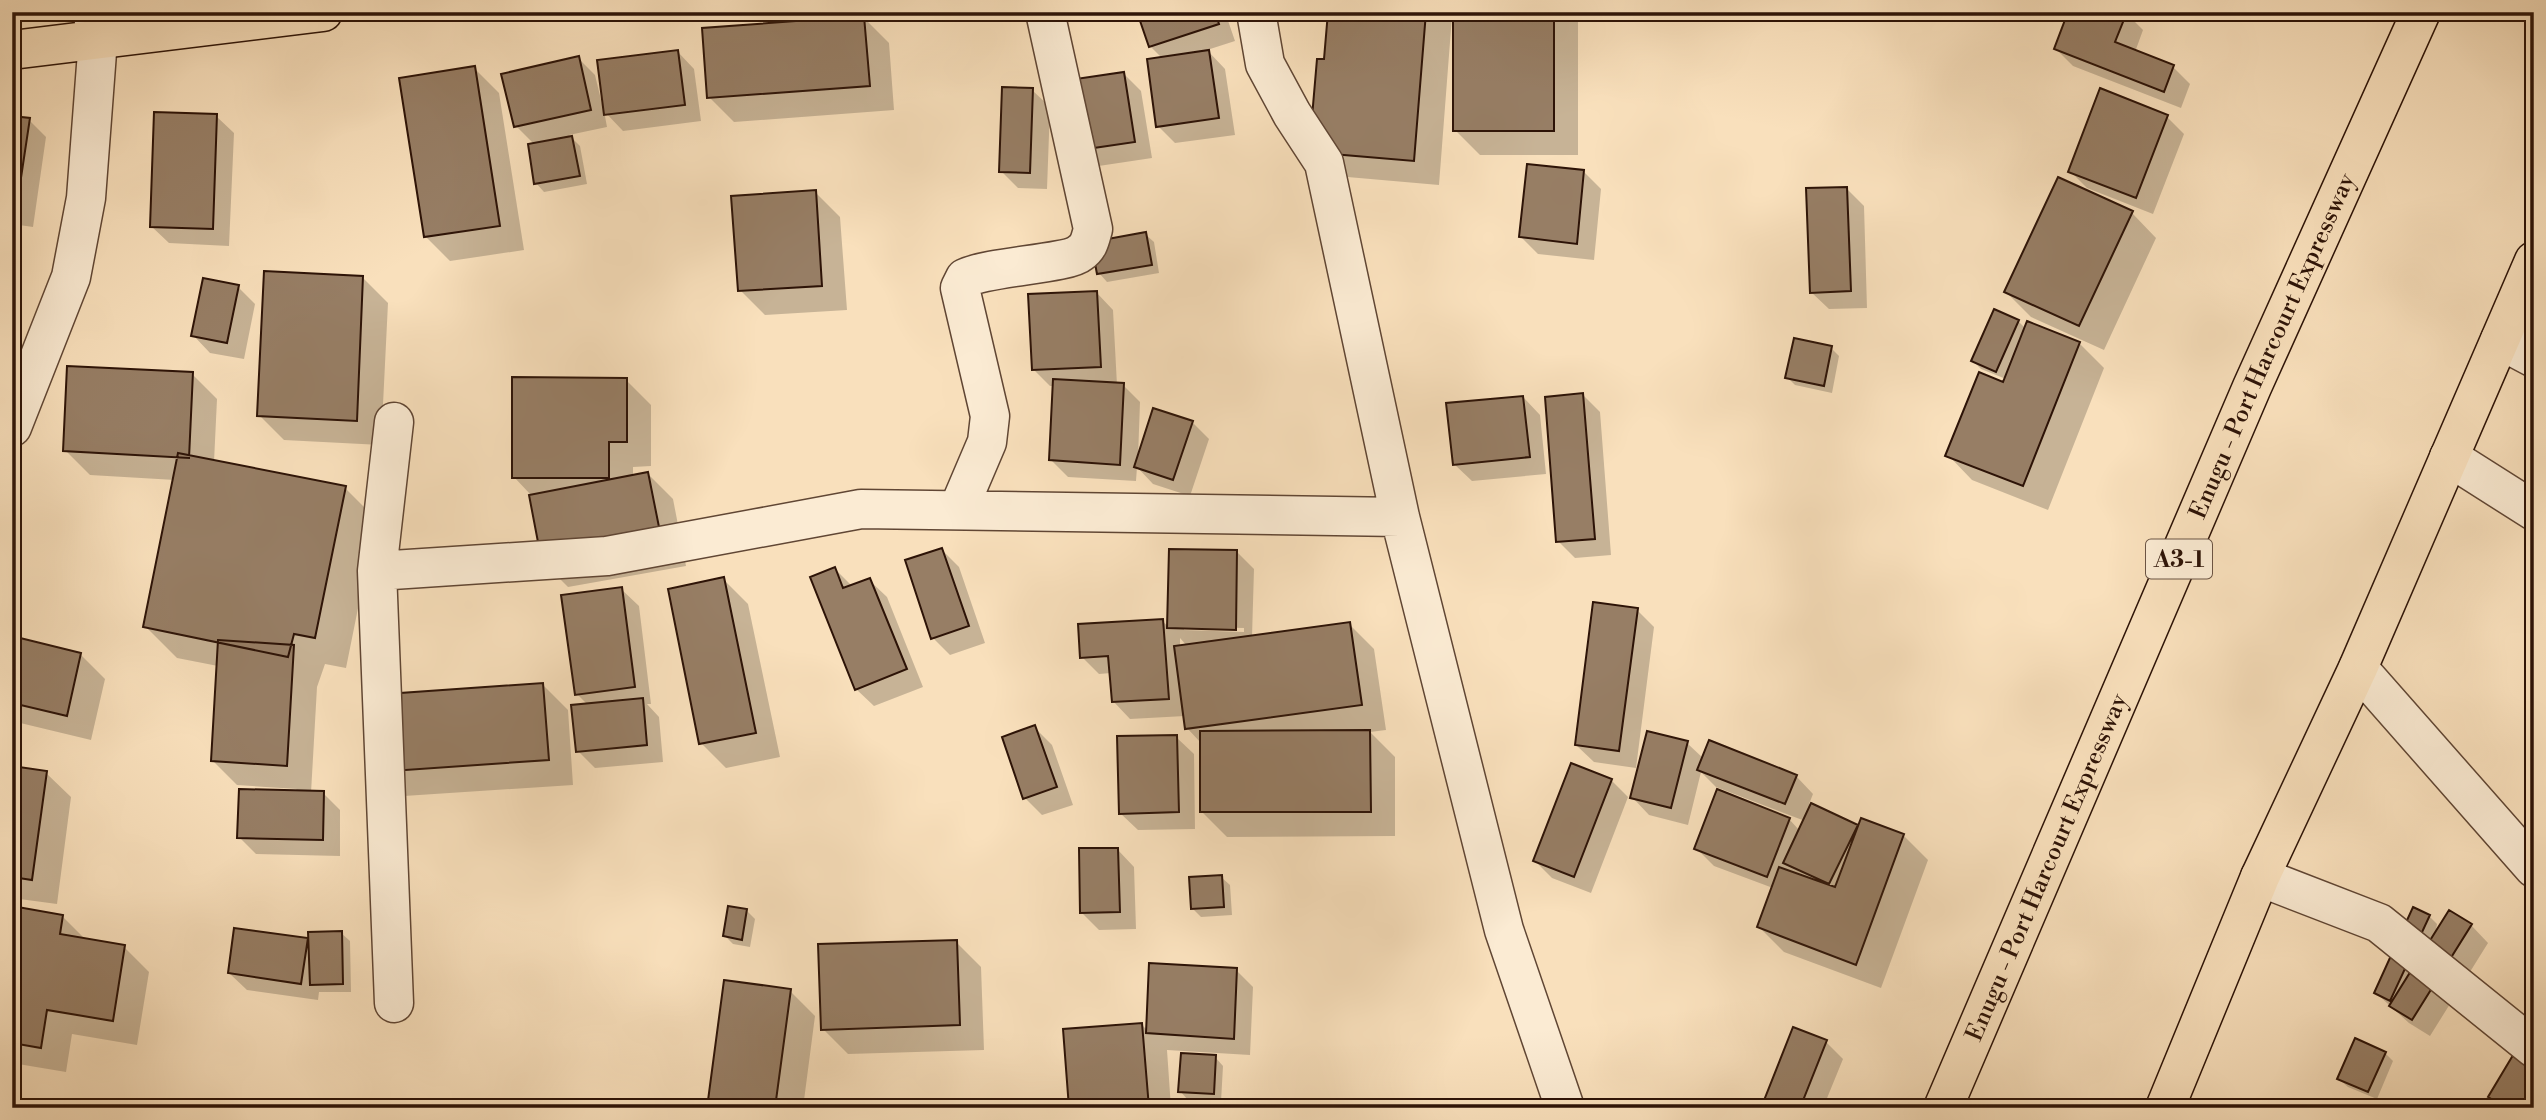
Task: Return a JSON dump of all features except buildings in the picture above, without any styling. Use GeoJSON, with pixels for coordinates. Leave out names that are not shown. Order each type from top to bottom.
{"type":"FeatureCollection","features":[{"type":"Feature","properties":{"kind":"main road"},"geometry":{"type":"LineString","coordinates":[[12,50],[95,26],[323,12]]}},
{"type":"Feature","properties":{"kind":"main road","name":"Enugu - Port Harcourt Expressway"},"geometry":{"type":"LineString","coordinates":[[1943,1108],[2247,400],[2421,12]]}},
{"type":"Feature","properties":{"kind":"main road"},"geometry":{"type":"LineString","coordinates":[[2165,1108],[2260,877],[2358,668],[2534,261]]}},
{"type":"Feature","properties":{"kind":"street"},"geometry":{"type":"LineString","coordinates":[[958,510],[986,442],[990,416],[960,288],[965,278],[981,271],[1078,256],[1090,244],[1093,229],[1045,12]]}},
{"type":"Feature","properties":{"kind":"street"},"geometry":{"type":"LineString","coordinates":[[1256,12],[1265,64],[1292,114],[1324,163],[1400,517],[1504,930],[1565,1108]]}},
{"type":"Feature","properties":{"kind":"street"},"geometry":{"type":"LineString","coordinates":[[12,427],[71,276],[86,198],[95,26]]}},
{"type":"Feature","properties":{"kind":"street"},"geometry":{"type":"LineString","coordinates":[[2500,340],[2534,358]]}},
{"type":"Feature","properties":{"kind":"street"},"geometry":{"type":"LineString","coordinates":[[394,422],[377,572],[394,1003]]}},
{"type":"Feature","properties":{"kind":"street"},"geometry":{"type":"LineString","coordinates":[[2449,457],[2534,512]]}},
{"type":"Feature","properties":{"kind":"street"},"geometry":{"type":"LineString","coordinates":[[377,572],[607,556],[861,509],[1400,517]]}},
{"type":"Feature","properties":{"kind":"street"},"geometry":{"type":"LineString","coordinates":[[2358,668],[2534,868]]}},
{"type":"Feature","properties":{"kind":"street"},"geometry":{"type":"LineString","coordinates":[[2260,877],[2379,923],[2534,1048]]}}]}
